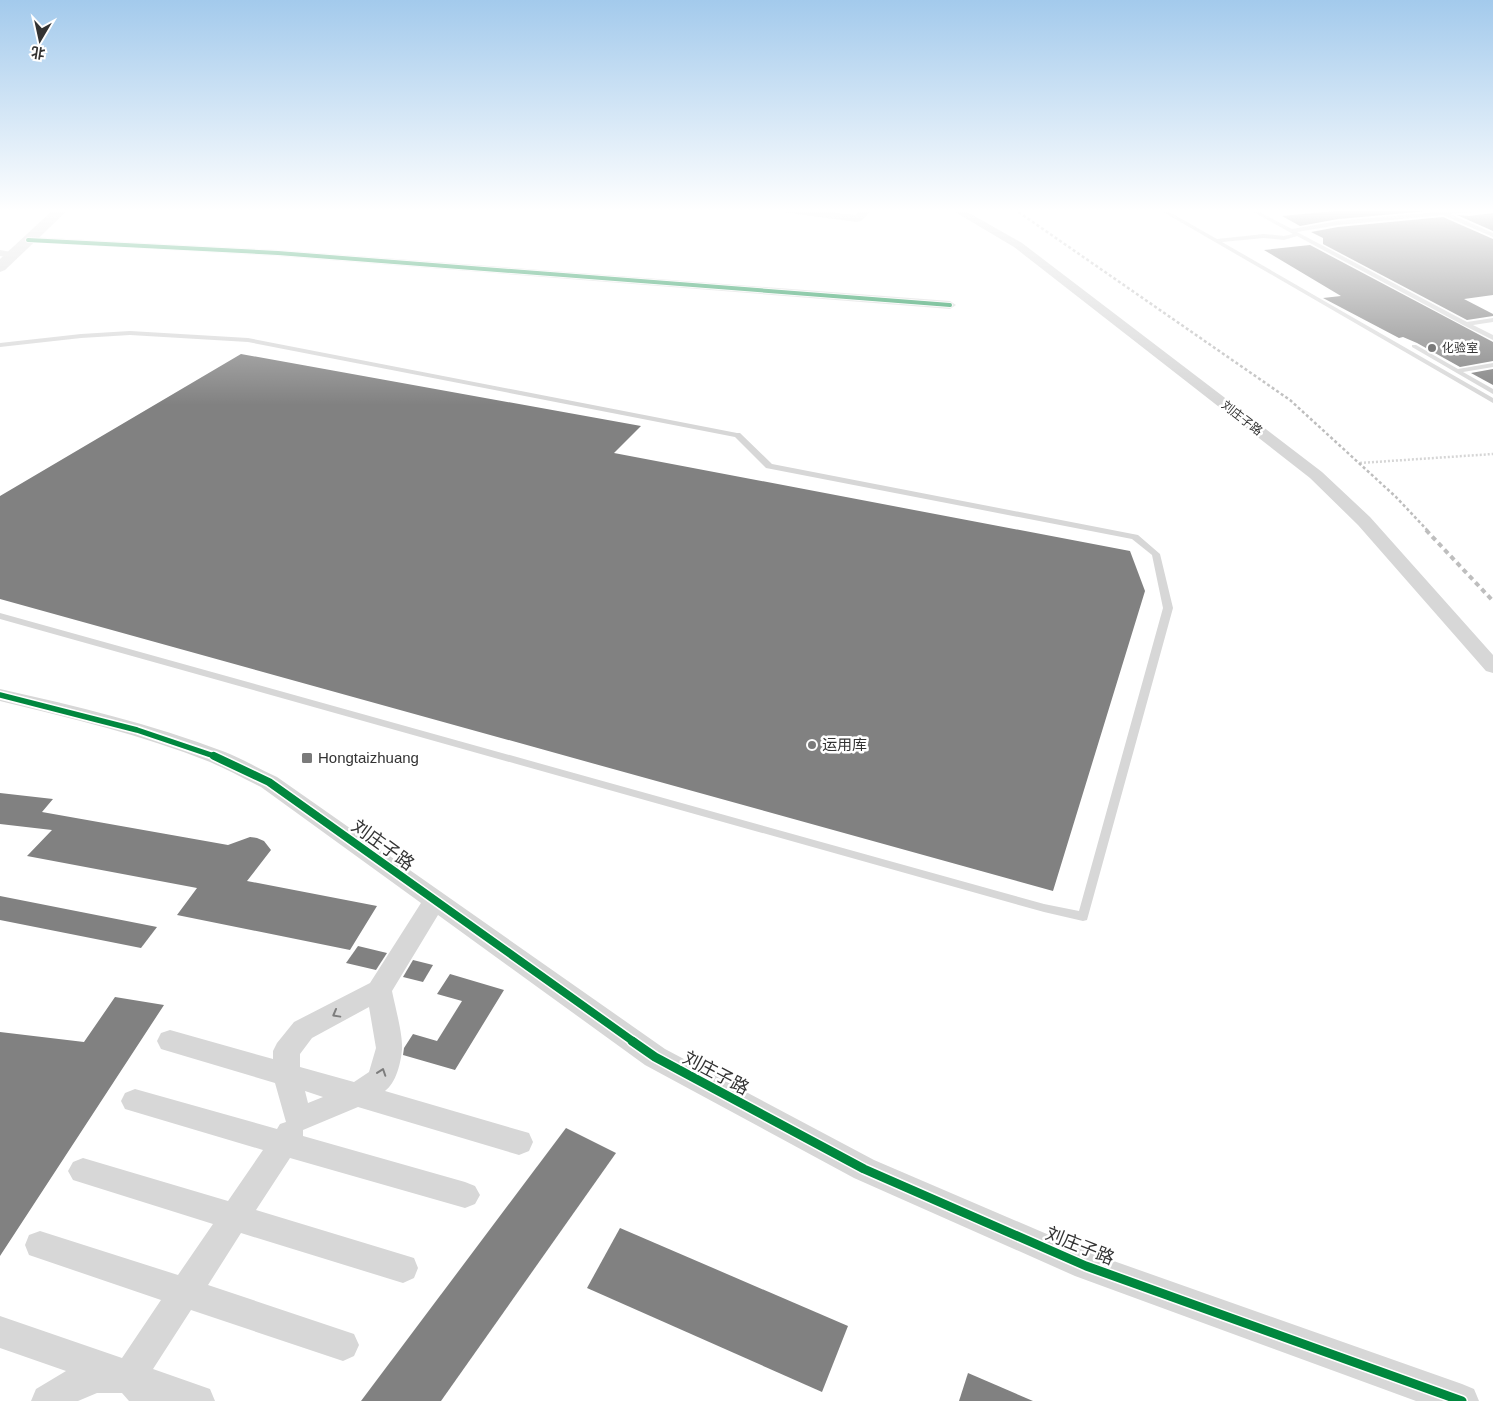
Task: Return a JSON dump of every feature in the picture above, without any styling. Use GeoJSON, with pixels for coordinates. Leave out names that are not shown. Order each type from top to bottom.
{"type":"FeatureCollection","features":[{"type":"Feature","properties":{"kind":"street"},"geometry":{"type":"LineString","coordinates":[[554,274],[950,305]]}},
{"type":"Feature","properties":{"kind":"street","name":"刘庄子路"},"geometry":{"type":"LineString","coordinates":[[1056,274],[1316,475],[1364,521],[1493,667]]}},
{"type":"Feature","properties":{"kind":"street","name":"刘庄子路"},"geometry":{"type":"LineString","coordinates":[[0,695],[168,739],[218,757],[269,782],[655,1058],[864,1169],[1086,1266],[1462,1401]]}},
{"type":"Feature","properties":{"kind":"street"},"geometry":{"type":"LineString","coordinates":[[291,1131],[286,1051],[303,1030],[379,990],[435,900]]}},
{"type":"Feature","properties":{"kind":"street"},"geometry":{"type":"LineString","coordinates":[[138,1389],[184,1292],[291,1131],[357,1095],[381,1079],[389,1048],[379,990]]}},
{"type":"Feature","properties":{"kind":"street"},"geometry":{"type":"LineString","coordinates":[[170,1041],[519,1142]]}},
{"type":"Feature","properties":{"kind":"street"},"geometry":{"type":"LineString","coordinates":[[135,1101],[291,1131],[465,1195]]}},
{"type":"Feature","properties":{"kind":"street"},"geometry":{"type":"LineString","coordinates":[[82,1171],[403,1268]]}},
{"type":"Feature","properties":{"kind":"street"},"geometry":{"type":"LineString","coordinates":[[40,1245],[343,1345]]}},
{"type":"Feature","properties":{"kind":"street"},"geometry":{"type":"LineString","coordinates":[[0,1332],[138,1389],[198,1401]]}},
{"type":"Feature","properties":{"kind":"street"},"geometry":{"type":"LineString","coordinates":[[48,1401],[66,1388],[88,1379],[109,1376],[138,1389]]}},
{"type":"Feature","properties":{"kind":"lane"},"geometry":{"type":"LineString","coordinates":[[1274,274],[1493,400]]}},
{"type":"Feature","properties":{"kind":"lane"},"geometry":{"type":"LineString","coordinates":[[1373,274],[1493,338]]}},
{"type":"Feature","properties":{"kind":"lane"},"geometry":{"type":"LineString","coordinates":[[1465,324],[1493,320]]}},
{"type":"Feature","properties":{"kind":"lane"},"geometry":{"type":"LineString","coordinates":[[0,345],[85,335],[130,333],[176,334],[248,340],[737,434],[769,466],[1135,537],[1156,554],[1168,608],[1083,917],[1044,908],[0,616]]}},
{"type":"Feature","properties":{"kind":"lane"},"geometry":{"type":"LineString","coordinates":[[1414,346],[1493,392]]}},
{"type":"Feature","properties":{"kind":"lane"},"geometry":{"type":"LineString","coordinates":[[1456,371],[1493,366]]}},
{"type":"Feature","properties":{"kind":"path"},"geometry":{"type":"LineString","coordinates":[[1360,463],[1493,454]]}},
{"type":"Feature","properties":{"kind":"building"},"geometry":{"type":"Polygon","coordinates":[[[1305,274],[1365,274],[1493,342],[1493,361],[1460,367],[1417,343],[1403,337],[1399,338],[1323,298],[1341,296],[1305,274]]]}},
{"type":"Feature","properties":{"kind":"building"},"geometry":{"type":"Polygon","coordinates":[[[1381,274],[1493,274],[1493,295],[1464,299],[1493,314],[1493,316],[1467,320],[1381,274]]]}},
{"type":"Feature","properties":{"kind":"building","name":"运用库"},"geometry":{"type":"Polygon","coordinates":[[[241,354],[641,426],[614,453],[1130,551],[1145,591],[1053,891],[0,599],[0,496],[241,354]]]}},
{"type":"Feature","properties":{"kind":"building"},"geometry":{"type":"Polygon","coordinates":[[[1493,369],[1493,385],[1471,373],[1493,369]]]}},
{"type":"Feature","properties":{"kind":"building"},"geometry":{"type":"Polygon","coordinates":[[[0,793],[53,799],[42,812],[228,845],[250,837],[257,838],[264,841],[271,850],[247,881],[377,906],[350,950],[177,915],[197,888],[27,856],[52,830],[0,824],[0,793]]]}},
{"type":"Feature","properties":{"kind":"building"},"geometry":{"type":"Polygon","coordinates":[[[0,896],[157,927],[141,948],[0,920],[0,896]]]}},
{"type":"Feature","properties":{"kind":"building"},"geometry":{"type":"Polygon","coordinates":[[[358,946],[387,953],[376,970],[346,963],[358,946]]]}},
{"type":"Feature","properties":{"kind":"building"},"geometry":{"type":"Polygon","coordinates":[[[413,960],[433,965],[423,982],[403,977],[413,960]]]}},
{"type":"Feature","properties":{"kind":"building"},"geometry":{"type":"Polygon","coordinates":[[[450,974],[504,990],[455,1070],[403,1055],[404,1048],[413,1034],[437,1041],[462,1001],[437,994],[450,974]]]}},
{"type":"Feature","properties":{"kind":"building"},"geometry":{"type":"Polygon","coordinates":[[[115,997],[164,1005],[0,1256],[0,1032],[84,1042],[115,997]]]}},
{"type":"Feature","properties":{"kind":"building"},"geometry":{"type":"Polygon","coordinates":[[[566,1128],[616,1153],[441,1401],[361,1401],[566,1128]]]}},
{"type":"Feature","properties":{"kind":"building"},"geometry":{"type":"Polygon","coordinates":[[[620,1228],[848,1326],[822,1392],[587,1288],[620,1228]]]}},
{"type":"Feature","properties":{"kind":"building"},"geometry":{"type":"Polygon","coordinates":[[[968,1373],[1033,1401],[959,1401],[968,1373]]]}},
{"type":"Feature","properties":{"kind":"railway"},"geometry":{"type":"LineString","coordinates":[[1108,274],[1290,400],[1396,497],[1428,531]]}},
{"type":"Feature","properties":{"kind":"railway"},"geometry":{"type":"LineString","coordinates":[[1426,530],[1493,601]]}},
{"type":"Feature","properties":{"kind":"cycle path"},"geometry":{"type":"LineString","coordinates":[[554,274],[950,305]]}},
{"type":"Feature","properties":{"kind":"cycle path"},"geometry":{"type":"LineString","coordinates":[[0,695],[83,715],[164,738],[224,760],[269,782],[655,1057],[864,1169],[1086,1266],[1462,1401]]}},
{"type":"Feature","properties":{"kind":"place","name":"化验室"},"geometry":{"type":"Point","coordinates":[1432,348]}},
{"type":"Feature","properties":{"kind":"place","name":"运用库"},"geometry":{"type":"Point","coordinates":[812,745]}},
{"type":"Feature","properties":{"kind":"place","name":"Hongtaizhuang"},"geometry":{"type":"Point","coordinates":[307,758]}}]}
